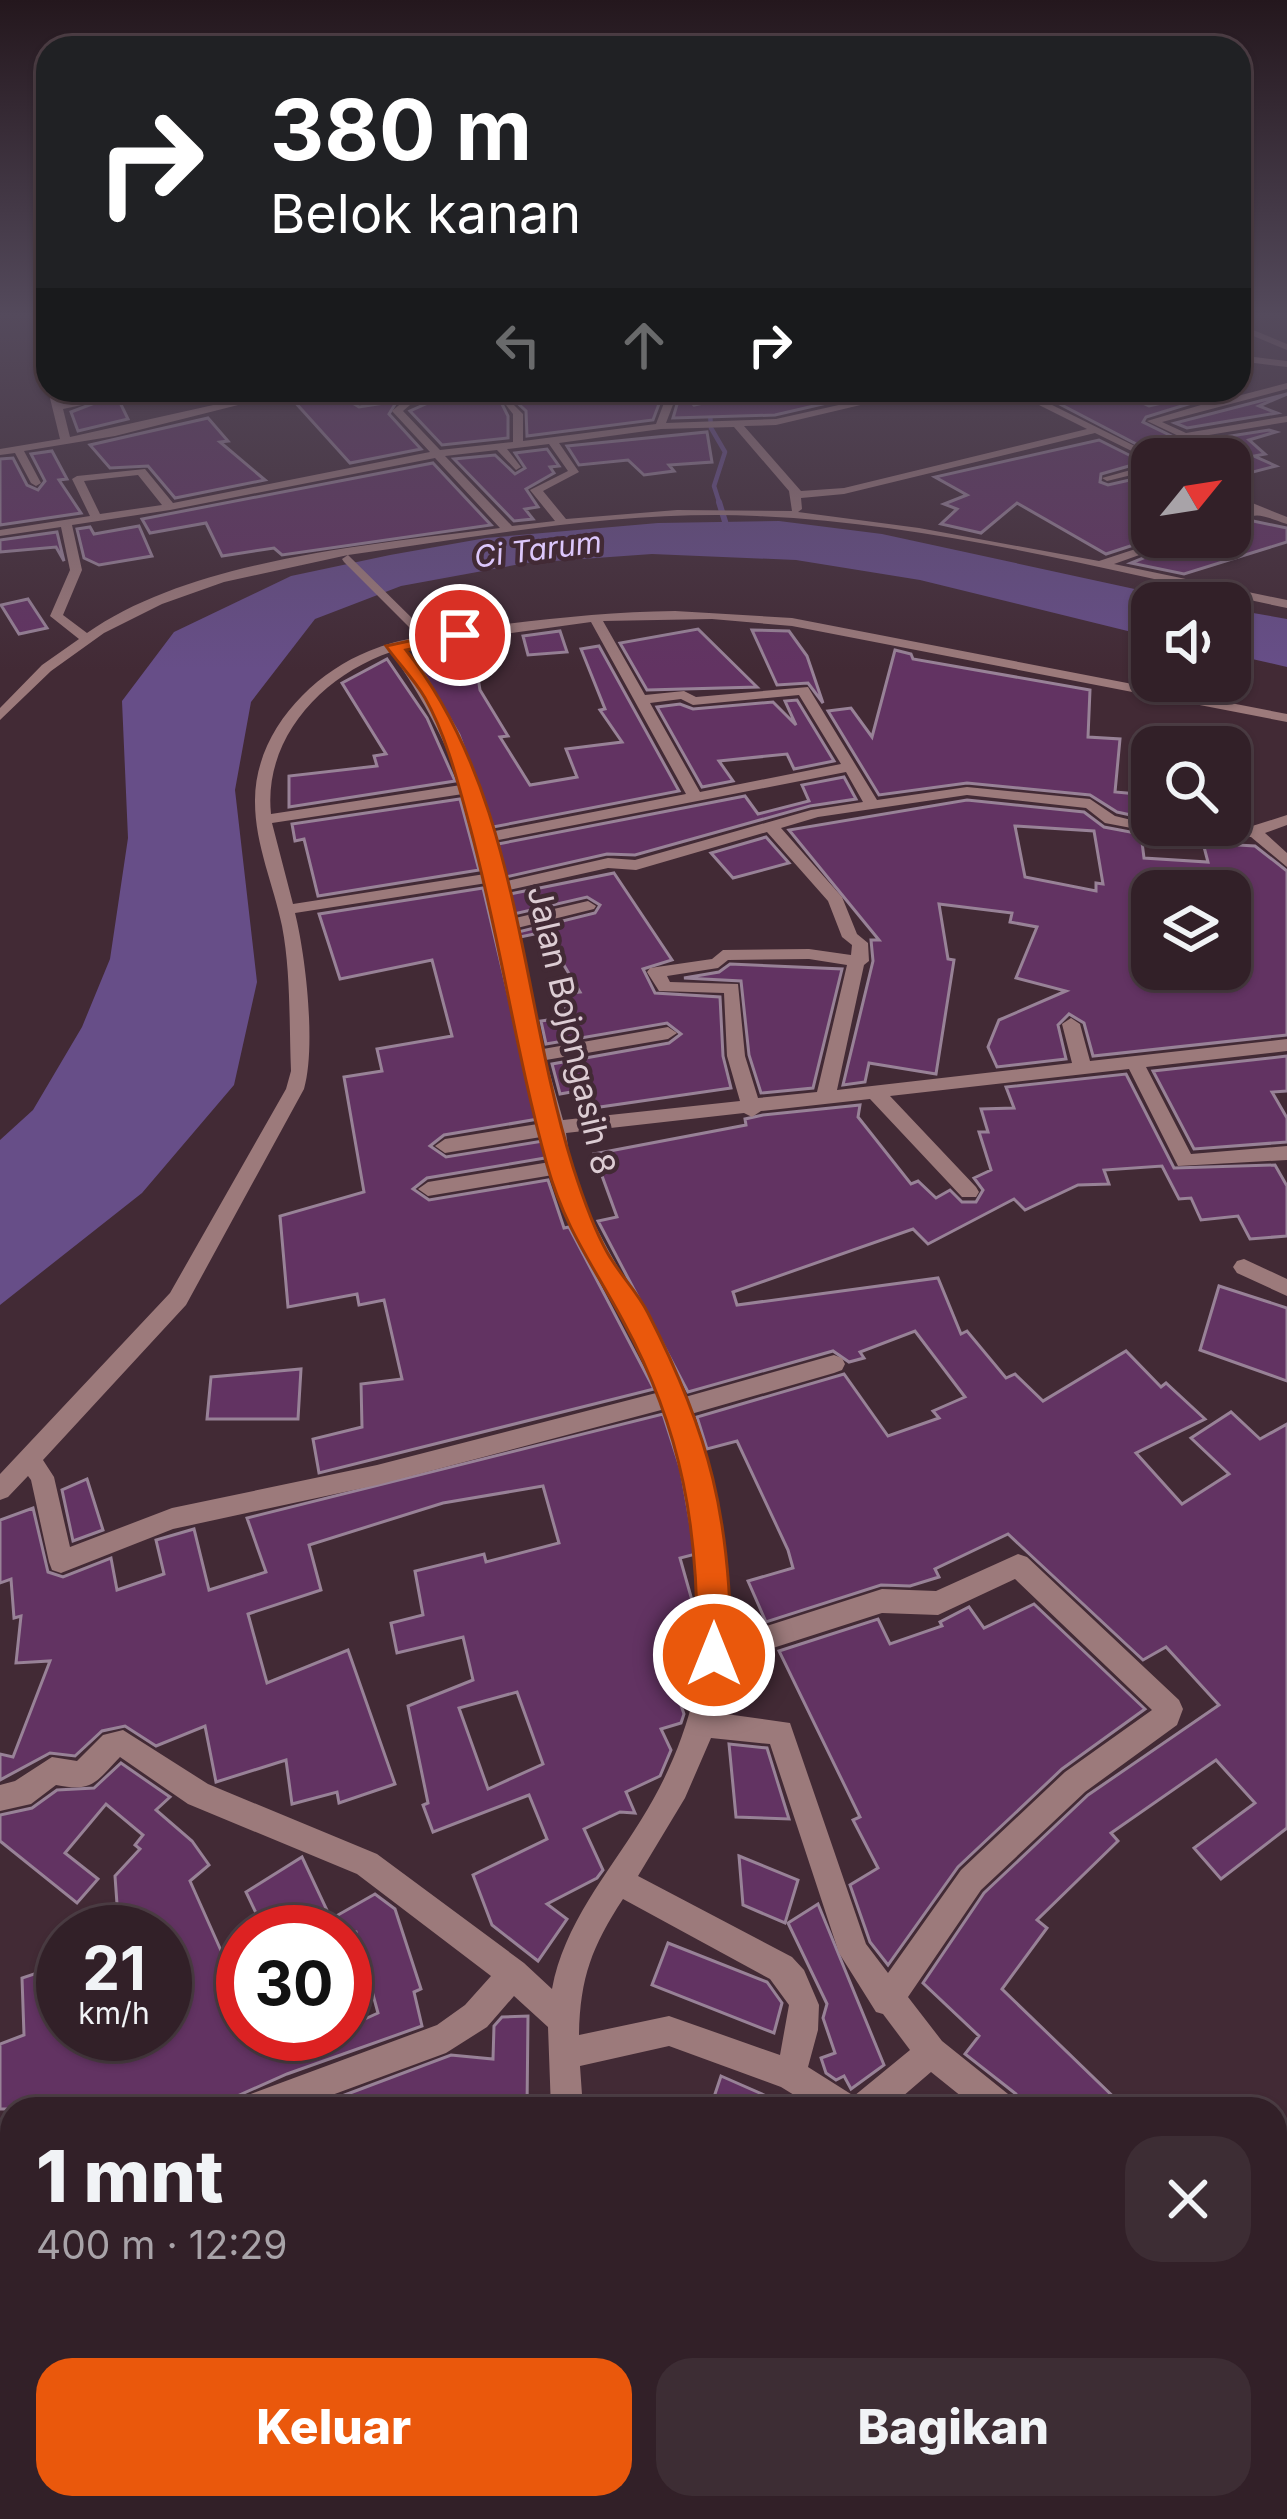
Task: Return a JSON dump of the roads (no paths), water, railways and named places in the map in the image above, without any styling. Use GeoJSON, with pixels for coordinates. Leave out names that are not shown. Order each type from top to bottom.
{"type":"FeatureCollection","features":[{"type":"Feature","properties":{"kind":"street"},"geometry":{"type":"LineString","coordinates":[[64,435],[66,441]]}},
{"type":"Feature","properties":{"kind":"street"},"geometry":{"type":"LineString","coordinates":[[19,451],[95,435]]}},
{"type":"Feature","properties":{"kind":"street"},"geometry":{"type":"LineString","coordinates":[[0,452],[132,435]]}},
{"type":"Feature","properties":{"kind":"street"},"geometry":{"type":"LineString","coordinates":[[423,435],[509,530]]}},
{"type":"Feature","properties":{"kind":"street"},"geometry":{"type":"LineString","coordinates":[[518,445],[519,435]]}},
{"type":"Feature","properties":{"kind":"street"},"geometry":{"type":"LineString","coordinates":[[0,533],[170,507],[442,453],[625,435]]}},
{"type":"Feature","properties":{"kind":"street"},"geometry":{"type":"LineString","coordinates":[[746,435],[796,495],[797,515]]}},
{"type":"Feature","properties":{"kind":"street"},"geometry":{"type":"LineString","coordinates":[[796,495],[864,486],[1077,435]]}},
{"type":"Feature","properties":{"kind":"street"},"geometry":{"type":"LineString","coordinates":[[1105,435],[1131,448]]}},
{"type":"Feature","properties":{"kind":"street"},"geometry":{"type":"LineString","coordinates":[[1119,442],[1149,435]]}},
{"type":"Feature","properties":{"kind":"street"},"geometry":{"type":"LineString","coordinates":[[619,436],[635,450]]}},
{"type":"Feature","properties":{"kind":"street"},"geometry":{"type":"LineString","coordinates":[[553,442],[574,472],[536,490],[564,524]]}},
{"type":"Feature","properties":{"kind":"street"},"geometry":{"type":"LineString","coordinates":[[499,446],[516,467]]}},
{"type":"Feature","properties":{"kind":"street"},"geometry":{"type":"LineString","coordinates":[[19,451],[36,483]]}},
{"type":"Feature","properties":{"kind":"street"},"geometry":{"type":"LineString","coordinates":[[409,462],[425,476]]}},
{"type":"Feature","properties":{"kind":"street"},"geometry":{"type":"LineString","coordinates":[[97,519],[76,478],[141,471],[170,507]]}},
{"type":"Feature","properties":{"kind":"street"},"geometry":{"type":"LineString","coordinates":[[1107,478],[1131,472]]}},
{"type":"Feature","properties":{"kind":"street"},"geometry":{"type":"LineString","coordinates":[[1251,508],[1287,521]]}},
{"type":"Feature","properties":{"kind":"street"},"geometry":{"type":"LineString","coordinates":[[1251,513],[1257,511]]}},
{"type":"Feature","properties":{"kind":"street"},"geometry":{"type":"LineString","coordinates":[[0,716],[21,689],[86,638],[197,587],[306,558],[564,524],[733,513],[797,515],[919,531],[1287,604]]}},
{"type":"Feature","properties":{"kind":"street"},"geometry":{"type":"LineString","coordinates":[[66,524],[76,570],[56,616],[86,638]]}},
{"type":"Feature","properties":{"kind":"street"},"geometry":{"type":"LineString","coordinates":[[306,558],[348,560],[376,546]]}},
{"type":"Feature","properties":{"kind":"street"},"geometry":{"type":"LineString","coordinates":[[1097,566],[1131,555]]}},
{"type":"Feature","properties":{"kind":"street"},"geometry":{"type":"LineString","coordinates":[[348,560],[414,628],[460,635]]}},
{"type":"Feature","properties":{"kind":"street"},"geometry":{"type":"LineString","coordinates":[[0,1490],[178,1299],[295,1089],[300,1071],[293,940],[266,819],[263,784],[293,715],[338,673],[391,648],[460,635],[672,610],[772,620],[1287,718]]}},
{"type":"Feature","properties":{"kind":"street"},"geometry":{"type":"LineString","coordinates":[[596,618],[694,795]]}},
{"type":"Feature","properties":{"kind":"street"},"geometry":{"type":"LineString","coordinates":[[391,648],[414,628]]}},
{"type":"Feature","properties":{"kind":"street","name":"Jalan Bojongasih 8"},"geometry":{"type":"LineString","coordinates":[[391,648],[433,696],[471,788],[508,925],[560,1166],[594,1254],[633,1311],[674,1403],[708,1508],[715,1560],[714,1655],[700,1724],[675,1791],[594,1915],[574,1958],[562,2019],[566,2097]]}},
{"type":"Feature","properties":{"kind":"street"},"geometry":{"type":"LineString","coordinates":[[0,686],[21,689]]}},
{"type":"Feature","properties":{"kind":"street"},"geometry":{"type":"LineString","coordinates":[[641,700],[676,694],[693,701],[803,689],[873,805]]}},
{"type":"Feature","properties":{"kind":"street"},"geometry":{"type":"LineString","coordinates":[[486,838],[848,766]]}},
{"type":"Feature","properties":{"kind":"street"},"geometry":{"type":"LineString","coordinates":[[266,819],[471,788]]}},
{"type":"Feature","properties":{"kind":"street"},"geometry":{"type":"LineString","coordinates":[[285,910],[608,863],[635,865],[816,813],[933,794],[992,792],[1090,804],[1103,817],[1124,824],[1179,832],[1253,830],[1287,820]]}},
{"type":"Feature","properties":{"kind":"street"},"geometry":{"type":"LineString","coordinates":[[773,829],[836,900],[850,937],[860,943],[824,1100]]}},
{"type":"Feature","properties":{"kind":"street"},"geometry":{"type":"LineString","coordinates":[[1253,830],[1287,862]]}},
{"type":"Feature","properties":{"kind":"street"},"geometry":{"type":"LineString","coordinates":[[508,925],[588,906]]}},
{"type":"Feature","properties":{"kind":"street"},"geometry":{"type":"LineString","coordinates":[[752,1110],[736,1056],[732,988],[665,987],[656,970],[718,963],[723,955],[808,954],[857,960]]}},
{"type":"Feature","properties":{"kind":"street"},"geometry":{"type":"LineString","coordinates":[[1071,1024],[1083,1070]]}},
{"type":"Feature","properties":{"kind":"street"},"geometry":{"type":"LineString","coordinates":[[537,1056],[668,1034]]}},
{"type":"Feature","properties":{"kind":"street"},"geometry":{"type":"LineString","coordinates":[[446,1146],[555,1128],[752,1110],[1287,1045]]}},
{"type":"Feature","properties":{"kind":"street"},"geometry":{"type":"LineString","coordinates":[[1135,1063],[1185,1161],[1287,1153]]}},
{"type":"Feature","properties":{"kind":"street"},"geometry":{"type":"LineString","coordinates":[[874,1092],[969,1192]]}},
{"type":"Feature","properties":{"kind":"street"},"geometry":{"type":"LineString","coordinates":[[428,1189],[560,1166]]}},
{"type":"Feature","properties":{"kind":"street"},"geometry":{"type":"LineString","coordinates":[[1244,1267],[1287,1288]]}},
{"type":"Feature","properties":{"kind":"street"},"geometry":{"type":"LineString","coordinates":[[31,1462],[42,1478],[61,1562],[172,1519],[357,1480],[834,1364]]}},
{"type":"Feature","properties":{"kind":"street"},"geometry":{"type":"LineString","coordinates":[[714,1655],[882,1601],[938,1603],[1018,1564],[1170,1708],[1167,1716],[1075,1782],[971,1880],[887,2001]]}},
{"type":"Feature","properties":{"kind":"street"},"geometry":{"type":"LineString","coordinates":[[700,1724],[780,1732],[843,1927],[887,2001],[931,2052],[987,2097]]}},
{"type":"Feature","properties":{"kind":"street"},"geometry":{"type":"LineString","coordinates":[[2,1798],[21,1794],[52,1772],[82,1776],[113,1744],[123,1743],[198,1794],[368,1864],[513,1974],[562,2019]]}},
{"type":"Feature","properties":{"kind":"street"},"geometry":{"type":"LineString","coordinates":[[618,1881],[797,1982],[806,2008],[790,2074]]}},
{"type":"Feature","properties":{"kind":"street"},"geometry":{"type":"LineString","coordinates":[[284,2097],[446,2037],[476,2016],[513,1974]]}},
{"type":"Feature","properties":{"kind":"street"},"geometry":{"type":"LineString","coordinates":[[563,2054],[669,2031],[790,2074],[827,2097]]}},
{"type":"Feature","properties":{"kind":"street"},"geometry":{"type":"LineString","coordinates":[[877,2097],[931,2052]]}},
{"type":"Feature","properties":{"kind":"water","name":"Ci Tarum"},"geometry":{"type":"Polygon","coordinates":[[[779,521],[882,534],[1131,588],[1131,632],[920,580],[796,560],[652,554],[526,563],[401,586],[315,619],[251,702],[235,790],[257,982],[234,1085],[142,1193],[0,1305],[0,1140],[33,1110],[82,1027],[110,959],[128,838],[122,701],[174,632],[291,576],[486,538],[658,523],[779,521]]]}},
{"type":"Feature","properties":{"kind":"water"},"geometry":{"type":"Polygon","coordinates":[[[1251,613],[1287,619],[1287,667],[1251,659],[1251,613]]]}},
{"type":"Feature","properties":{"kind":"waterway"},"geometry":{"type":"LineString","coordinates":[[715,435],[725,452],[714,486],[720,505]]}},
{"type":"Feature","properties":{"kind":"waterway"},"geometry":{"type":"LineString","coordinates":[[719,502],[727,528]]}}]}
